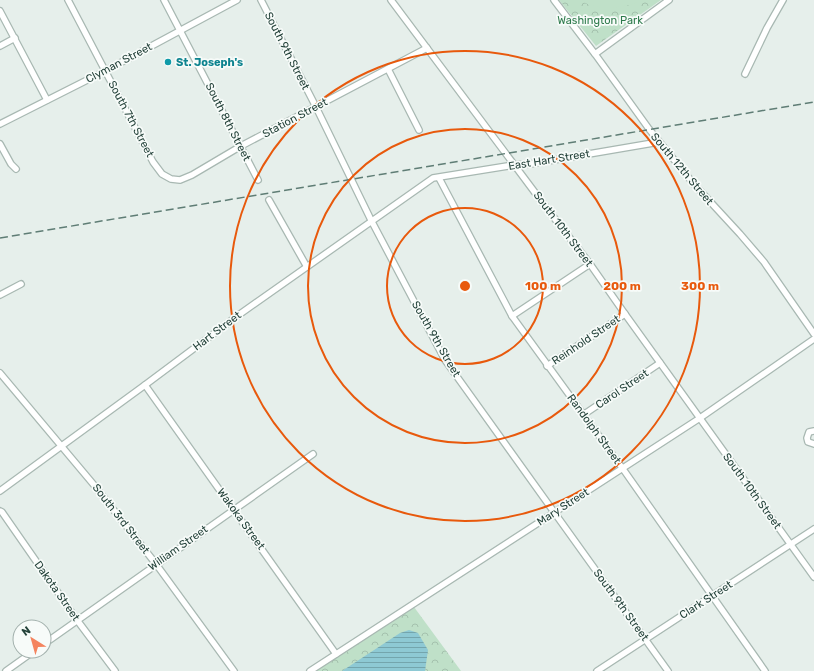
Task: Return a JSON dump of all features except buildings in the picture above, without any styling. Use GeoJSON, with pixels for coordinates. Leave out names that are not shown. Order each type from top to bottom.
{"type":"FeatureCollection","features":[{"type":"Feature","properties":{"kind":"street","name":"South 7th Street"},"geometry":{"type":"LineString","coordinates":[[68,0],[153,162],[162,174]]}},
{"type":"Feature","properties":{"kind":"street","name":"South 8th Street"},"geometry":{"type":"LineString","coordinates":[[164,0],[258,180]]}},
{"type":"Feature","properties":{"kind":"street","name":"Clyman Street"},"geometry":{"type":"LineString","coordinates":[[0,124],[237,0]]}},
{"type":"Feature","properties":{"kind":"street","name":"South 9th Street"},"geometry":{"type":"LineString","coordinates":[[261,0],[316,107],[371,220],[445,360],[668,671]]}},
{"type":"Feature","properties":{"kind":"street","name":"South 10th Street"},"geometry":{"type":"LineString","coordinates":[[391,0],[590,264],[814,577]]}},
{"type":"Feature","properties":{"kind":"street","name":"South 12th Street"},"geometry":{"type":"LineString","coordinates":[[554,0],[659,142],[692,183],[764,262],[814,334]]}},
{"type":"Feature","properties":{"kind":"street"},"geometry":{"type":"LineString","coordinates":[[595,54],[669,0]]}},
{"type":"Feature","properties":{"kind":"street"},"geometry":{"type":"LineString","coordinates":[[745,74],[767,28],[783,0]]}},
{"type":"Feature","properties":{"kind":"street"},"geometry":{"type":"LineString","coordinates":[[0,11],[47,100]]}},
{"type":"Feature","properties":{"kind":"street"},"geometry":{"type":"LineString","coordinates":[[0,46],[15,38]]}},
{"type":"Feature","properties":{"kind":"street","name":"Station Street"},"geometry":{"type":"LineString","coordinates":[[162,174],[171,179],[180,180],[192,175],[241,146],[427,48]]}},
{"type":"Feature","properties":{"kind":"street"},"geometry":{"type":"LineString","coordinates":[[388,69],[419,130]]}},
{"type":"Feature","properties":{"kind":"street","name":"East Hart Street"},"geometry":{"type":"LineString","coordinates":[[439,178],[659,142]]}},
{"type":"Feature","properties":{"kind":"street"},"geometry":{"type":"LineString","coordinates":[[0,144],[11,164],[16,169]]}},
{"type":"Feature","properties":{"kind":"street","name":"Hart Street"},"geometry":{"type":"LineString","coordinates":[[0,491],[240,314],[308,267],[371,220],[433,178],[439,178]]}},
{"type":"Feature","properties":{"kind":"street","name":"Randolph Street"},"geometry":{"type":"LineString","coordinates":[[439,178],[512,316],[623,469],[766,671]]}},
{"type":"Feature","properties":{"kind":"street"},"geometry":{"type":"LineString","coordinates":[[269,200],[308,267]]}},
{"type":"Feature","properties":{"kind":"street"},"geometry":{"type":"LineString","coordinates":[[512,316],[590,264]]}},
{"type":"Feature","properties":{"kind":"street"},"geometry":{"type":"LineString","coordinates":[[0,295],[21,284]]}},
{"type":"Feature","properties":{"kind":"street","name":"Reinhold Street"},"geometry":{"type":"LineString","coordinates":[[547,366],[625,314]]}},
{"type":"Feature","properties":{"kind":"street","name":"Mary Street"},"geometry":{"type":"LineString","coordinates":[[310,671],[554,512],[623,469],[814,339]]}},
{"type":"Feature","properties":{"kind":"street","name":"Carol Street"},"geometry":{"type":"LineString","coordinates":[[583,415],[660,363]]}},
{"type":"Feature","properties":{"kind":"street","name":"South 3rd Street"},"geometry":{"type":"LineString","coordinates":[[0,373],[156,564],[234,671]]}},
{"type":"Feature","properties":{"kind":"street","name":"Wakoka Street"},"geometry":{"type":"LineString","coordinates":[[145,385],[336,654]]}},
{"type":"Feature","properties":{"kind":"street"},"geometry":{"type":"LineString","coordinates":[[814,431],[809,432],[806,438],[808,442],[814,444]]}},
{"type":"Feature","properties":{"kind":"street","name":"William Street"},"geometry":{"type":"LineString","coordinates":[[52,638],[313,454]]}},
{"type":"Feature","properties":{"kind":"street","name":"Dakota Street"},"geometry":{"type":"LineString","coordinates":[[0,512],[2,512],[77,620],[115,671]]}},
{"type":"Feature","properties":{"kind":"street","name":"Clark Street"},"geometry":{"type":"LineString","coordinates":[[597,671],[814,529]]}},
{"type":"Feature","properties":{"kind":"street"},"geometry":{"type":"LineString","coordinates":[[6,671],[23,659]]}},
{"type":"Feature","properties":{"kind":"green space","name":"Washington Park"},"geometry":{"type":"Polygon","coordinates":[[[559,0],[661,0],[596,46],[559,0]]]}},
{"type":"Feature","properties":{"kind":"green space"},"geometry":{"type":"Polygon","coordinates":[[[581,0],[643,0],[629,5],[611,8],[594,6],[581,0]]]}},
{"type":"Feature","properties":{"kind":"green space"},"geometry":{"type":"Polygon","coordinates":[[[414,607],[461,671],[315,671],[414,607]]]}},
{"type":"Feature","properties":{"kind":"water"},"geometry":{"type":"Polygon","coordinates":[[[409,630],[418,633],[428,650],[425,671],[342,671],[400,633],[409,630]]]}},
{"type":"Feature","properties":{"kind":"railway"},"geometry":{"type":"LineString","coordinates":[[0,238],[814,102]]}},
{"type":"Feature","properties":{"kind":"place","name":"St. Joseph's"},"geometry":{"type":"Point","coordinates":[168,62]}}]}
